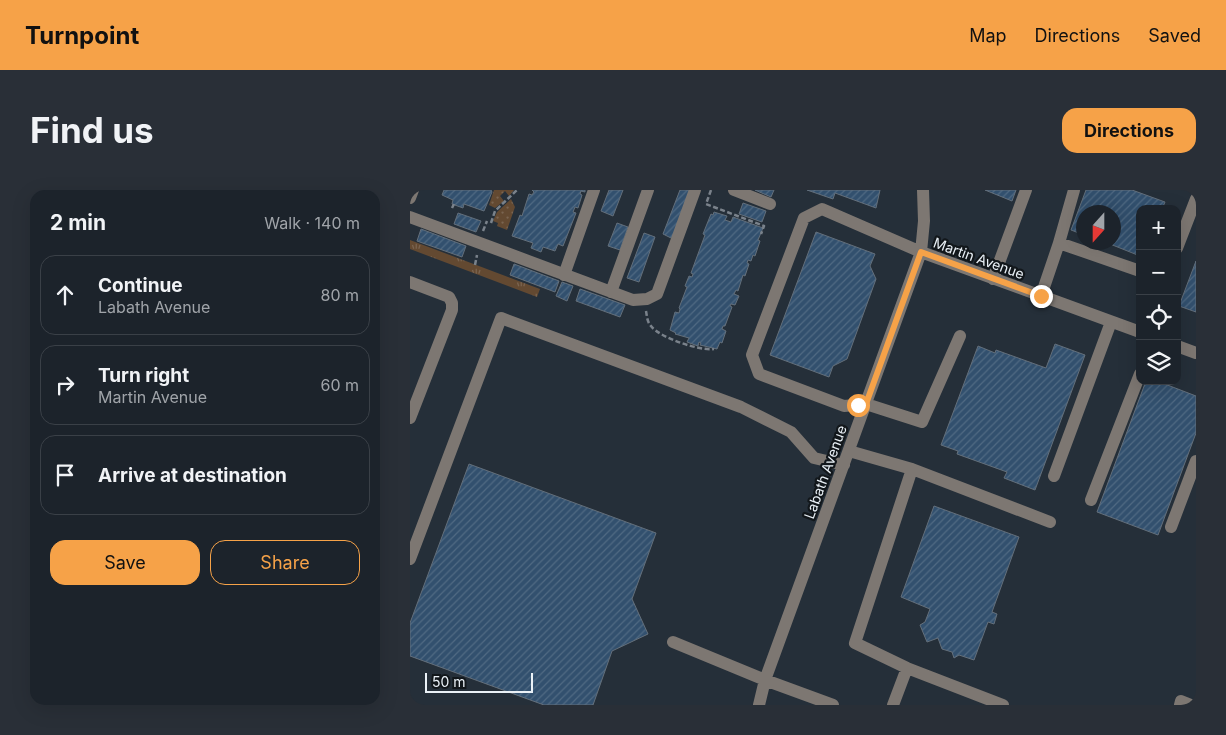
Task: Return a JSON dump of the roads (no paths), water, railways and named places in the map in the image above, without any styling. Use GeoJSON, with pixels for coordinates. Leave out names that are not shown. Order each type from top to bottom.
{"type":"FeatureCollection","features":[{"type":"Feature","properties":{"kind":"street"},"geometry":{"type":"LineString","coordinates":[[410,198],[413,190]]}},
{"type":"Feature","properties":{"kind":"street"},"geometry":{"type":"LineString","coordinates":[[564,274],[594,190]]}},
{"type":"Feature","properties":{"kind":"street"},"geometry":{"type":"LineString","coordinates":[[610,292],[648,190]]}},
{"type":"Feature","properties":{"kind":"street"},"geometry":{"type":"LineString","coordinates":[[410,216],[610,292],[633,300],[647,299],[657,294],[695,190]]}},
{"type":"Feature","properties":{"kind":"street"},"geometry":{"type":"LineString","coordinates":[[734,190],[770,204]]}},
{"type":"Feature","properties":{"kind":"street","name":"Labath Avenue"},"geometry":{"type":"LineString","coordinates":[[759,705],[766,680],[921,252],[924,221],[923,190]]}},
{"type":"Feature","properties":{"kind":"street"},"geometry":{"type":"LineString","coordinates":[[993,278],[1026,190]]}},
{"type":"Feature","properties":{"kind":"street"},"geometry":{"type":"LineString","coordinates":[[1041,296],[1074,190]]}},
{"type":"Feature","properties":{"kind":"street"},"geometry":{"type":"LineString","coordinates":[[1192,190],[1196,192]]}},
{"type":"Feature","properties":{"kind":"street"},"geometry":{"type":"LineString","coordinates":[[1181,238],[1196,199]]}},
{"type":"Feature","properties":{"kind":"street","name":"Martin Avenue"},"geometry":{"type":"LineString","coordinates":[[866,404],[844,406],[759,374],[752,355],[804,218],[822,209],[921,252],[1136,331]]}},
{"type":"Feature","properties":{"kind":"street"},"geometry":{"type":"LineString","coordinates":[[1058,243],[1136,270]]}},
{"type":"Feature","properties":{"kind":"street"},"geometry":{"type":"LineString","coordinates":[[410,282],[449,297],[452,303],[452,310],[410,418]]}},
{"type":"Feature","properties":{"kind":"street"},"geometry":{"type":"LineString","coordinates":[[410,559],[501,318],[741,407],[791,432],[814,458],[844,465]]}},
{"type":"Feature","properties":{"kind":"street"},"geometry":{"type":"LineString","coordinates":[[1054,476],[1111,322]]}},
{"type":"Feature","properties":{"kind":"street"},"geometry":{"type":"LineString","coordinates":[[866,404],[922,422],[960,336]]}},
{"type":"Feature","properties":{"kind":"street"},"geometry":{"type":"LineString","coordinates":[[1181,347],[1196,353]]}},
{"type":"Feature","properties":{"kind":"street"},"geometry":{"type":"LineString","coordinates":[[1091,500],[1136,384]]}},
{"type":"Feature","properties":{"kind":"street"},"geometry":{"type":"LineString","coordinates":[[849,451],[912,469],[1050,522]]}},
{"type":"Feature","properties":{"kind":"street"},"geometry":{"type":"LineString","coordinates":[[1171,527],[1196,461]]}},
{"type":"Feature","properties":{"kind":"street"},"geometry":{"type":"LineString","coordinates":[[912,469],[855,643],[907,668],[1003,705]]}},
{"type":"Feature","properties":{"kind":"street"},"geometry":{"type":"LineString","coordinates":[[673,642],[833,705]]}},
{"type":"Feature","properties":{"kind":"street"},"geometry":{"type":"LineString","coordinates":[[893,705],[907,668]]}},
{"type":"Feature","properties":{"kind":"street"},"geometry":{"type":"LineString","coordinates":[[1180,705],[1181,701],[1191,705]]}}]}
